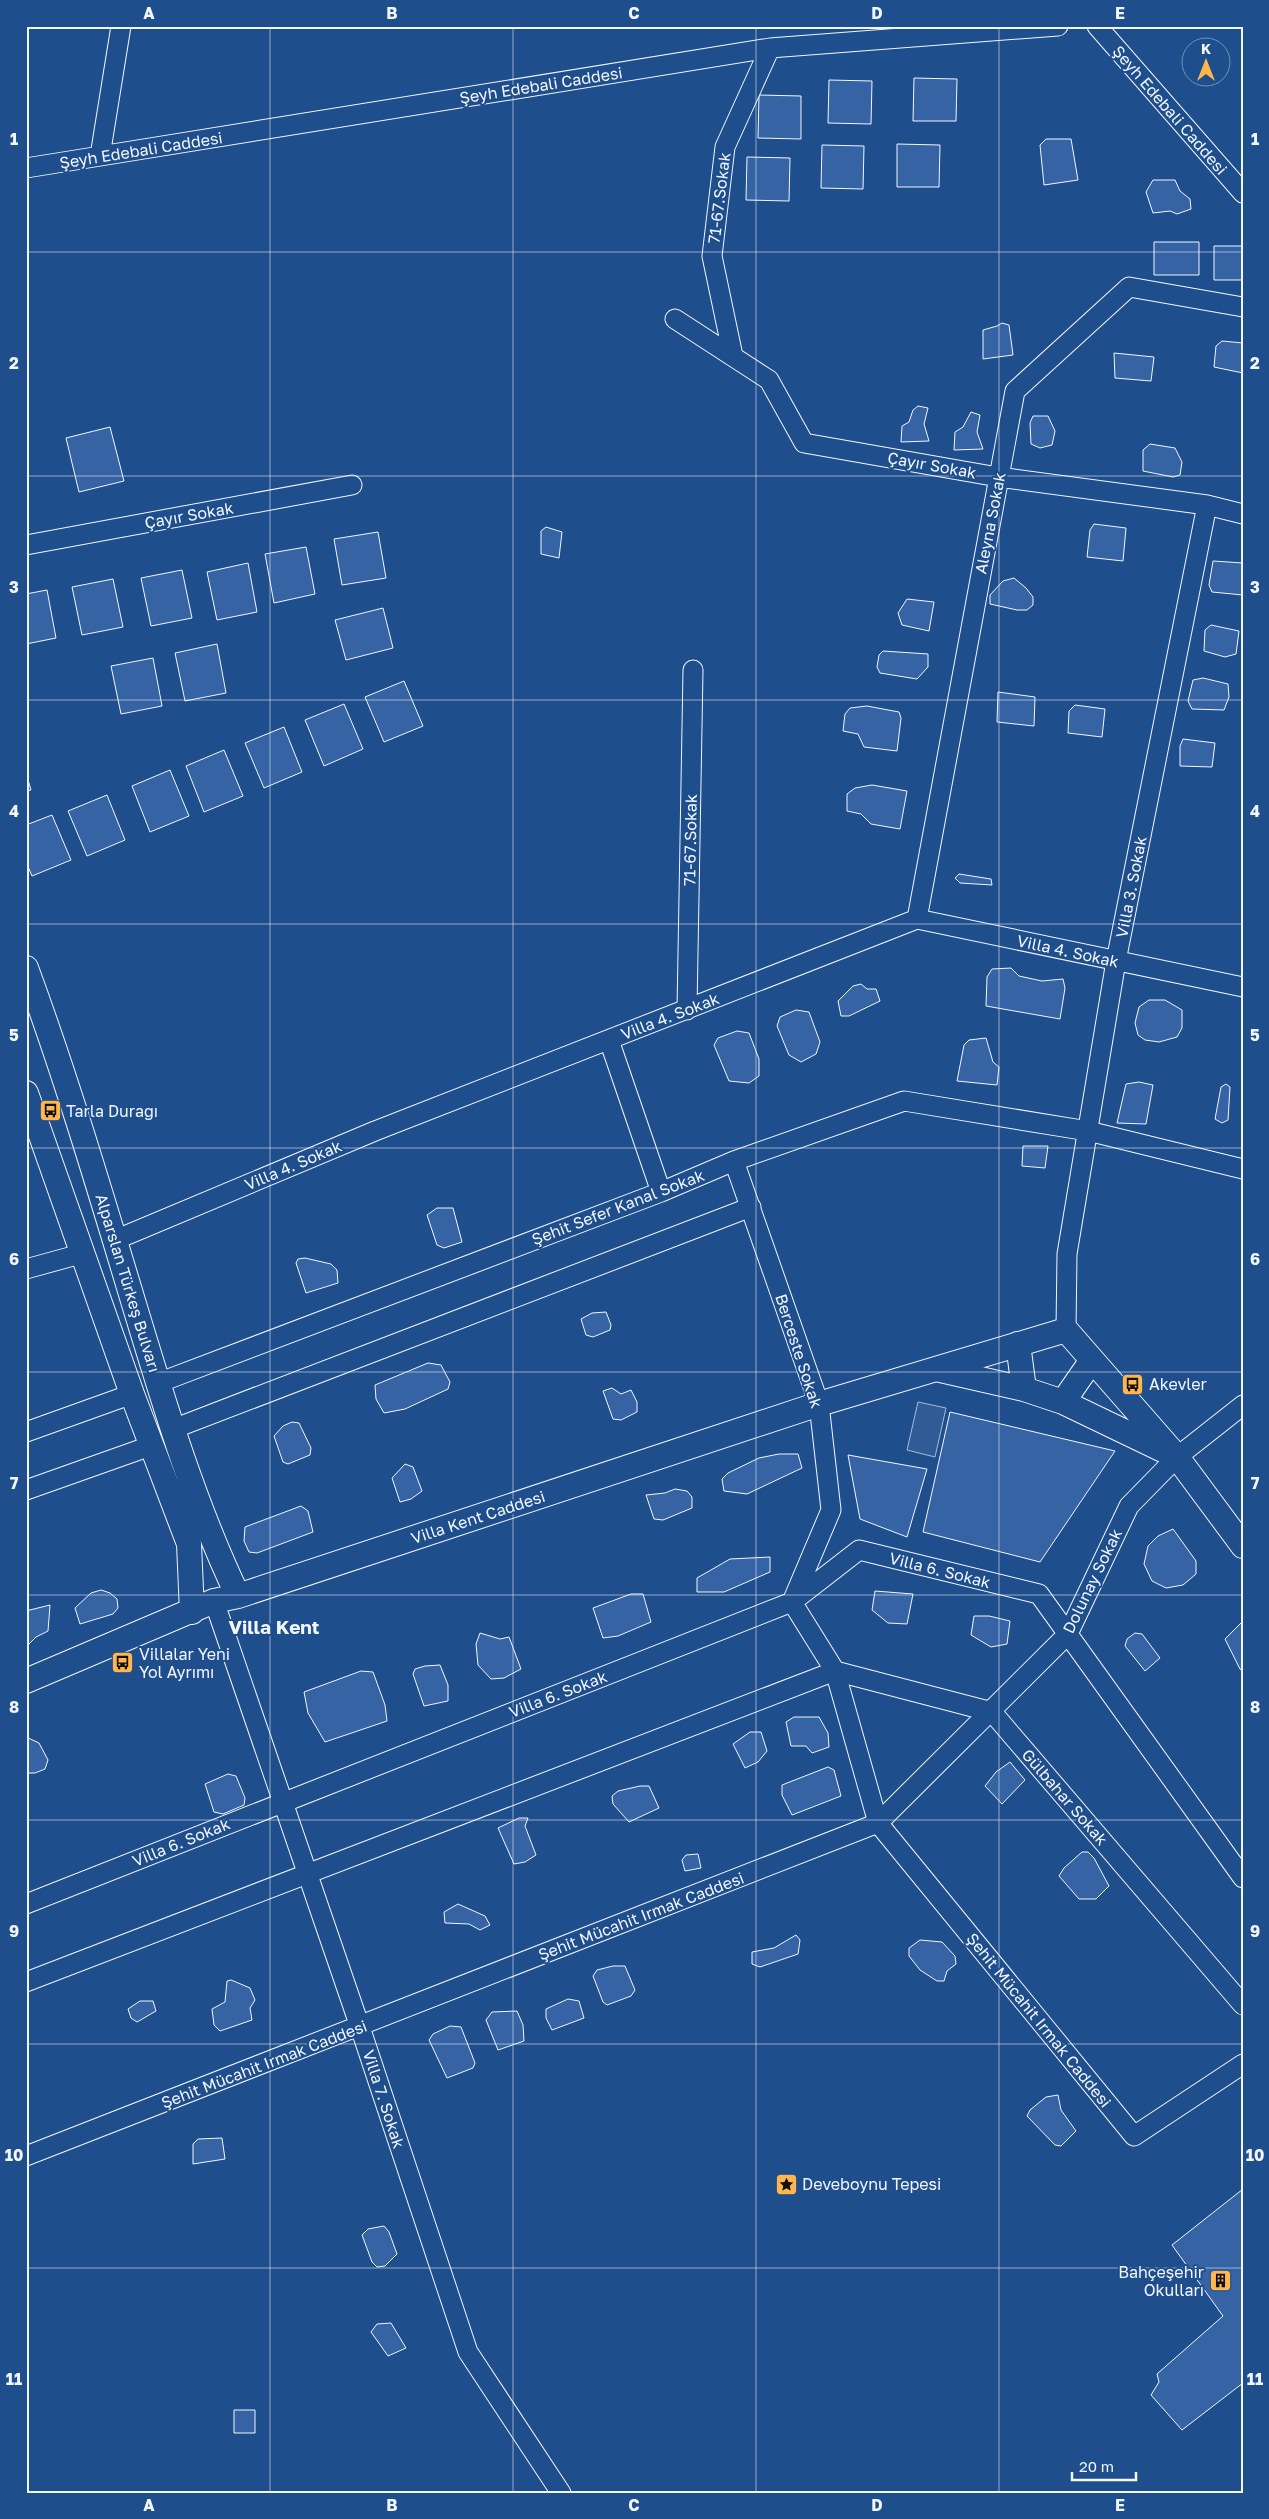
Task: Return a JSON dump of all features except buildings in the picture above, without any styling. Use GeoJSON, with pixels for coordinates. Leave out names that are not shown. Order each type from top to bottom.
{"type":"FeatureCollection","features":[{"type":"Feature","properties":{"kind":"street"},"geometry":{"type":"LineString","coordinates":[[100,156],[121,26]]}},
{"type":"Feature","properties":{"kind":"street","name":"Şeyh Edebali Caddesi"},"geometry":{"type":"LineString","coordinates":[[26,168],[770,48],[1058,26]]}},
{"type":"Feature","properties":{"kind":"street","name":"Şeyh Edebali Caddesi"},"geometry":{"type":"LineString","coordinates":[[1097,26],[1243,193]]}},
{"type":"Feature","properties":{"kind":"street","name":"71-67.Sokak"},"geometry":{"type":"LineString","coordinates":[[733,356],[712,256],[725,147],[770,48]]}},
{"type":"Feature","properties":{"kind":"street","name":"Aleyna Sokak"},"geometry":{"type":"LineString","coordinates":[[917,919],[1015,392],[1129,287],[1243,307]]}},
{"type":"Feature","properties":{"kind":"street","name":"Çayır Sokak"},"geometry":{"type":"LineString","coordinates":[[675,319],[769,380],[804,443],[998,476],[1207,506],[1243,514]]}},
{"type":"Feature","properties":{"kind":"street","name":"Çayır Sokak"},"geometry":{"type":"LineString","coordinates":[[26,545],[352,485]]}},
{"type":"Feature","properties":{"kind":"street","name":"Villa 3. Sokak"},"geometry":{"type":"LineString","coordinates":[[1066,1330],[1067,1254],[1116,961],[1207,506]]}},
{"type":"Feature","properties":{"kind":"street","name":"71-67.Sokak"},"geometry":{"type":"LineString","coordinates":[[687,1010],[693,670]]}},
{"type":"Feature","properties":{"kind":"street","name":"Villa 4. Sokak"},"geometry":{"type":"LineString","coordinates":[[115,1240],[375,1131],[917,919],[1243,987]]}},
{"type":"Feature","properties":{"kind":"street","name":"Alparslan Türkeş Bulvarı"},"geometry":{"type":"LineString","coordinates":[[26,968],[97,1180],[173,1429],[216,1550],[238,1596]]}},
{"type":"Feature","properties":{"kind":"street"},"geometry":{"type":"LineString","coordinates":[[609,1040],[662,1192]]}},
{"type":"Feature","properties":{"kind":"street","name":"Alparslan Türkeş Bulvarı"},"geometry":{"type":"LineString","coordinates":[[26,1093],[84,1252],[132,1394],[189,1544],[192,1612]]}},
{"type":"Feature","properties":{"kind":"street","name":"Şehit Sefer Kanal Sokak"},"geometry":{"type":"LineString","coordinates":[[158,1383],[662,1192],[734,1161],[904,1101],[1088,1131],[1243,1169]]}},
{"type":"Feature","properties":{"kind":"street","name":"Berceste Sokak"},"geometry":{"type":"LineString","coordinates":[[734,1161],[819,1404],[831,1510],[792,1602]]}},
{"type":"Feature","properties":{"kind":"street"},"geometry":{"type":"LineString","coordinates":[[173,1429],[751,1207]]}},
{"type":"Feature","properties":{"kind":"street"},"geometry":{"type":"LineString","coordinates":[[26,1269],[84,1252]]}},
{"type":"Feature","properties":{"kind":"street","name":"Villa Kent Caddesi"},"geometry":{"type":"LineString","coordinates":[[26,1681],[192,1612],[214,1601],[238,1596],[819,1404],[1066,1330],[1177,1457],[1243,1546]]}},
{"type":"Feature","properties":{"kind":"street"},"geometry":{"type":"LineString","coordinates":[[1018,1344],[1024,1389]]}},
{"type":"Feature","properties":{"kind":"street"},"geometry":{"type":"LineString","coordinates":[[1063,1402],[1092,1360]]}},
{"type":"Feature","properties":{"kind":"street","name":"Villa Kent Caddesi"},"geometry":{"type":"LineString","coordinates":[[935,1369],[1024,1389],[1063,1402],[1177,1457]]}},
{"type":"Feature","properties":{"kind":"street"},"geometry":{"type":"LineString","coordinates":[[26,1432],[132,1394]]}},
{"type":"Feature","properties":{"kind":"street","name":"Dolunay Sokak"},"geometry":{"type":"LineString","coordinates":[[878,1823],[992,1712],[1068,1634],[1129,1506],[1177,1457],[1243,1405]]}},
{"type":"Feature","properties":{"kind":"street"},"geometry":{"type":"LineString","coordinates":[[26,1490],[152,1445]]}},
{"type":"Feature","properties":{"kind":"street","name":"Villa 6. Sokak"},"geometry":{"type":"LineString","coordinates":[[26,1904],[792,1602],[859,1550],[1039,1594],[1068,1634]]}},
{"type":"Feature","properties":{"kind":"street","name":"Villa 7. Sokak"},"geometry":{"type":"LineString","coordinates":[[214,1601],[360,2027],[468,2352],[561,2493]]}},
{"type":"Feature","properties":{"kind":"street"},"geometry":{"type":"LineString","coordinates":[[792,1602],[835,1671],[878,1823]]}},
{"type":"Feature","properties":{"kind":"street"},"geometry":{"type":"LineString","coordinates":[[1068,1634],[1243,1878]]}},
{"type":"Feature","properties":{"kind":"street"},"geometry":{"type":"LineString","coordinates":[[26,1982],[835,1671],[992,1712]]}},
{"type":"Feature","properties":{"kind":"street","name":"Gülbahar Sokak"},"geometry":{"type":"LineString","coordinates":[[992,1712],[1243,2005]]}},
{"type":"Feature","properties":{"kind":"street","name":"Şehit Mücahit Irmak Caddesi"},"geometry":{"type":"LineString","coordinates":[[26,2156],[878,1823],[1134,2136],[1243,2064]]}},
{"type":"Feature","properties":{"kind":"shaded area"},"geometry":{"type":"Polygon","coordinates":[[[918,1402],[946,1408],[935,1457],[907,1450],[918,1402]]]}},
{"type":"Feature","properties":{"kind":"place","name":"Tarla Durağı"},"geometry":{"type":"Point","coordinates":[50,1111]}},
{"type":"Feature","properties":{"kind":"place","name":"Akevler"},"geometry":{"type":"Point","coordinates":[1133,1384]}},
{"type":"Feature","properties":{"kind":"place","name":"Villalar Yeni Yol Ayrımı"},"geometry":{"type":"Point","coordinates":[123,1663]}},
{"type":"Feature","properties":{"kind":"place","name":"Deveboynu Tepesi"},"geometry":{"type":"Point","coordinates":[786,2184]}},
{"type":"Feature","properties":{"kind":"place","name":"Bahçeşehir Okulları"},"geometry":{"type":"Point","coordinates":[1220,2281]}},
{"type":"Feature","properties":{"kind":"district","name":"Villa Kent"},"geometry":{"type":"Point","coordinates":[274,1627]}}]}
